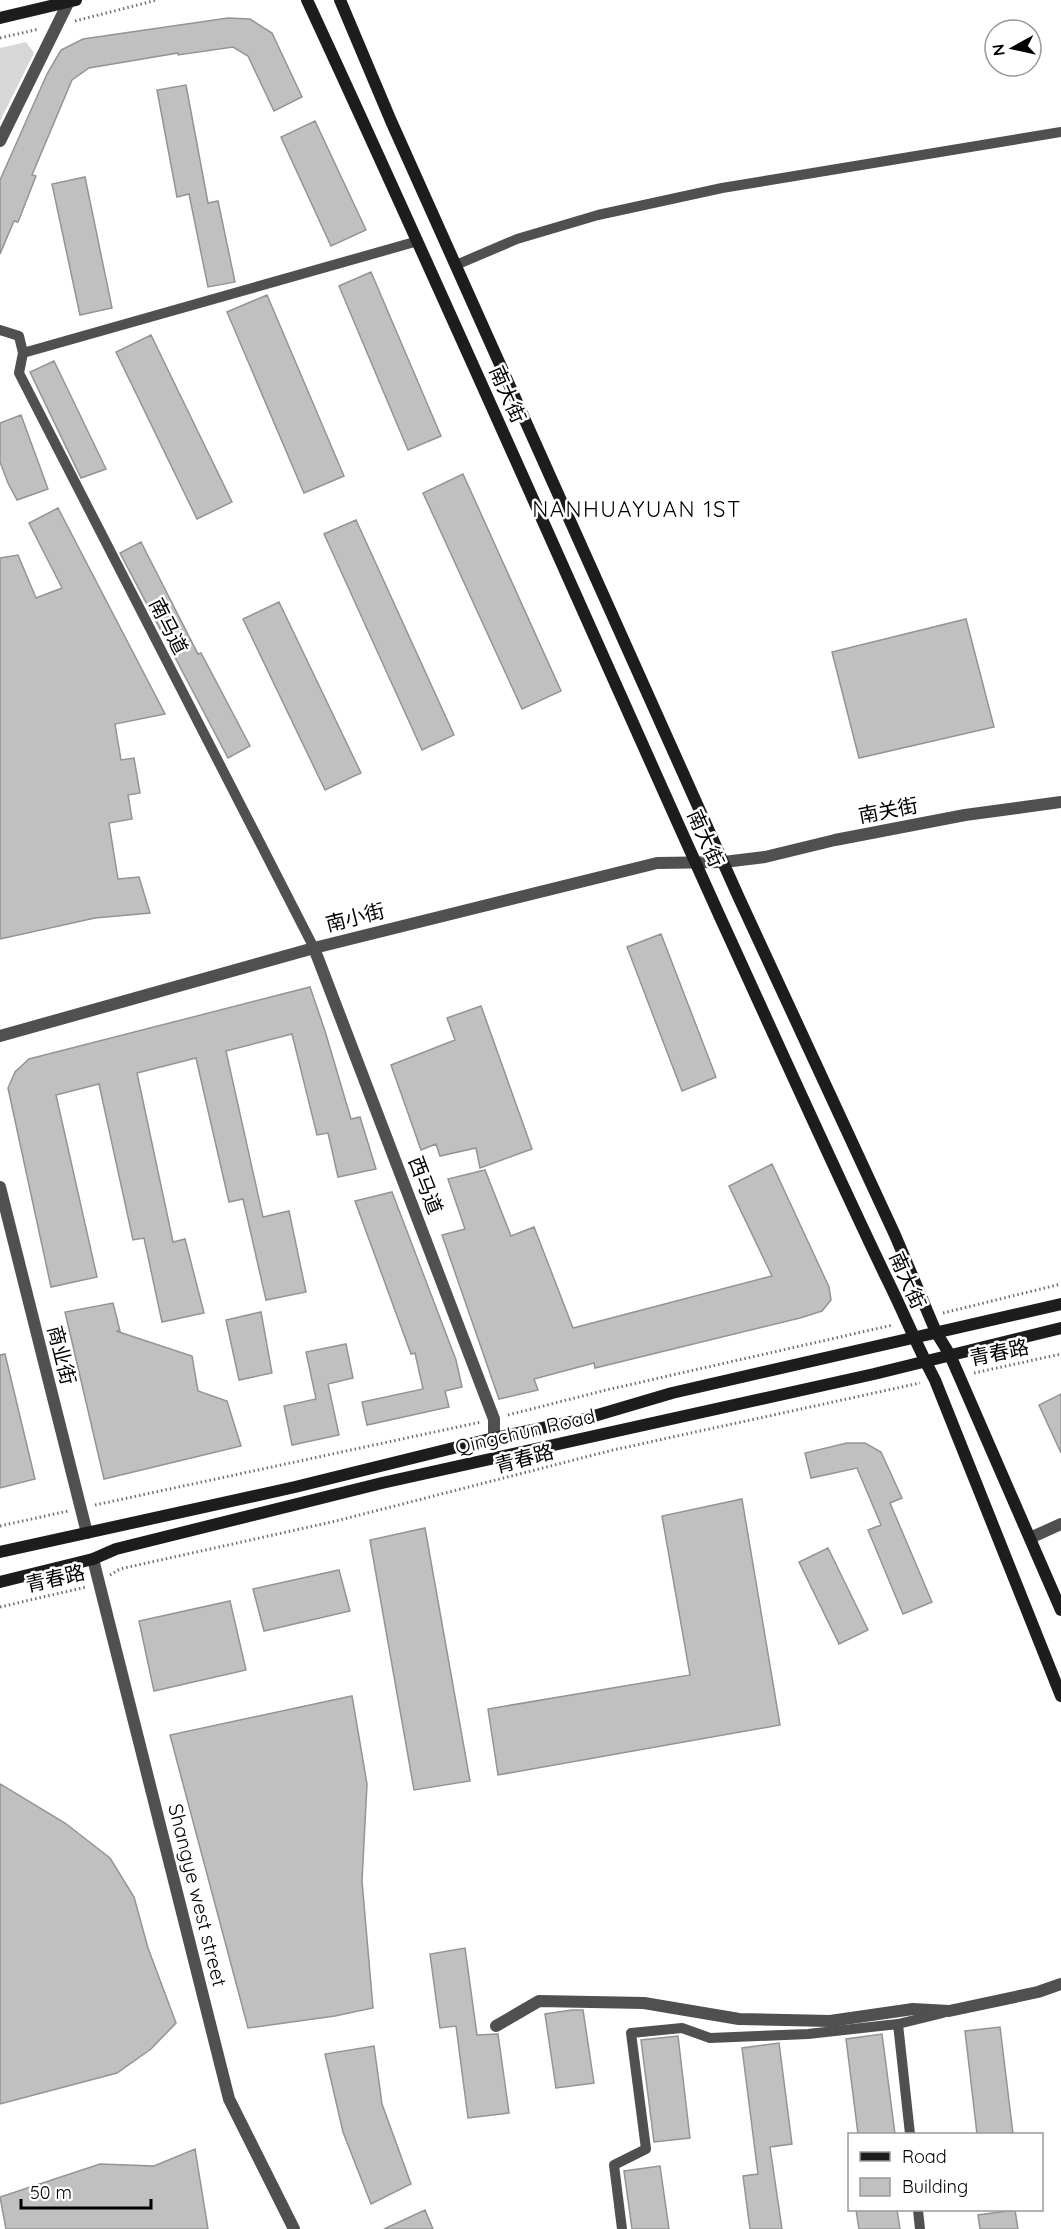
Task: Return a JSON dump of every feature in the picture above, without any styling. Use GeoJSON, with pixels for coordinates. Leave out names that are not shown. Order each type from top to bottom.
{"type":"FeatureCollection","features":[{"type":"Feature","properties":{"kind":"main road","name":"南大街"},"geometry":{"type":"LineString","coordinates":[[307,0],[418,241],[833,1166],[935,1380],[1061,1696]]}},
{"type":"Feature","properties":{"kind":"main road","name":"南大街"},"geometry":{"type":"LineString","coordinates":[[340,0],[391,121],[724,862],[936,1332],[950,1355],[1061,1610]]}},
{"type":"Feature","properties":{"kind":"main road"},"geometry":{"type":"LineString","coordinates":[[0,18],[72,1]]}},
{"type":"Feature","properties":{"kind":"main road","name":"Qingchun Road"},"geometry":{"type":"LineString","coordinates":[[0,1552],[295,1487],[494,1438],[585,1419],[672,1393],[1061,1304]]}},
{"type":"Feature","properties":{"kind":"main road","name":"Qingchun Road"},"geometry":{"type":"LineString","coordinates":[[0,1582],[93,1559],[116,1549],[393,1481],[925,1362],[1061,1328]]}},
{"type":"Feature","properties":{"kind":"street"},"geometry":{"type":"LineString","coordinates":[[0,141],[72,1]]}},
{"type":"Feature","properties":{"kind":"street","name":"南关街"},"geometry":{"type":"LineString","coordinates":[[724,862],[765,857],[836,840],[965,815],[1061,802]]}},
{"type":"Feature","properties":{"kind":"street","name":"南小街"},"geometry":{"type":"LineString","coordinates":[[0,1036],[314,948],[657,863],[724,862]]}},
{"type":"Feature","properties":{"kind":"street","name":"西马道"},"geometry":{"type":"LineString","coordinates":[[314,948],[494,1419],[494,1438]]}},
{"type":"Feature","properties":{"kind":"street","name":"商业街"},"geometry":{"type":"LineString","coordinates":[[0,1187],[5,1234],[87,1533]]}},
{"type":"Feature","properties":{"kind":"street"},"geometry":{"type":"LineString","coordinates":[[1030,1538],[1061,1524]]}},
{"type":"Feature","properties":{"kind":"street","name":"Shangye west street"},"geometry":{"type":"LineString","coordinates":[[93,1559],[229,2098],[294,2229]]}},
{"type":"Feature","properties":{"kind":"street"},"geometry":{"type":"LineString","coordinates":[[496,2026],[539,2001],[644,2003],[750,2020],[830,2021],[913,2009],[949,2011],[1038,1992],[1061,1984]]}},
{"type":"Feature","properties":{"kind":"lane"},"geometry":{"type":"LineString","coordinates":[[456,265],[517,239],[598,215],[699,193],[1061,132]]}},
{"type":"Feature","properties":{"kind":"lane"},"geometry":{"type":"LineString","coordinates":[[0,330],[19,336],[23,352],[418,241]]}},
{"type":"Feature","properties":{"kind":"lane","name":"南马道"},"geometry":{"type":"LineString","coordinates":[[23,352],[19,373],[314,948]]}},
{"type":"Feature","properties":{"kind":"lane"},"geometry":{"type":"LineString","coordinates":[[622,2229],[614,2165],[646,2149],[631,2033],[682,2028],[710,2038],[808,2034],[898,2024],[949,2011]]}},
{"type":"Feature","properties":{"kind":"lane"},"geometry":{"type":"LineString","coordinates":[[898,2024],[910,2133]]}},
{"type":"Feature","properties":{"kind":"lane"},"geometry":{"type":"LineString","coordinates":[[918,2211],[920,2229]]}},
{"type":"Feature","properties":{"kind":"path"},"geometry":{"type":"LineString","coordinates":[[0,38],[158,0]]}},
{"type":"Feature","properties":{"kind":"path"},"geometry":{"type":"LineString","coordinates":[[930,1316],[1061,1284]]}},
{"type":"Feature","properties":{"kind":"path"},"geometry":{"type":"LineString","coordinates":[[0,1526],[494,1419],[606,1390],[906,1322]]}},
{"type":"Feature","properties":{"kind":"path","name":"青春路"},"geometry":{"type":"LineString","coordinates":[[959,1376],[993,1371],[1061,1354]]}},
{"type":"Feature","properties":{"kind":"path","name":"青春路"},"geometry":{"type":"LineString","coordinates":[[0,1607],[100,1583],[120,1569],[336,1521],[613,1450],[935,1380]]}},
{"type":"Feature","properties":{"kind":"shaded area"},"geometry":{"type":"Polygon","coordinates":[[[26,42],[34,53],[0,121],[0,48],[26,42]]]}},
{"type":"Feature","properties":{"kind":"building"},"geometry":{"type":"Polygon","coordinates":[[[228,18],[250,19],[272,33],[302,97],[274,111],[248,56],[233,47],[178,55],[178,53],[89,68],[72,80],[32,175],[36,176],[18,222],[14,221],[0,254],[0,180],[47,74],[61,50],[83,39],[228,18]]]}},
{"type":"Feature","properties":{"kind":"building"},"geometry":{"type":"Polygon","coordinates":[[[186,85],[208,203],[218,201],[235,282],[208,287],[189,194],[177,197],[157,90],[186,85]]]}},
{"type":"Feature","properties":{"kind":"building"},"geometry":{"type":"Polygon","coordinates":[[[315,121],[366,230],[331,246],[281,137],[315,121]]]}},
{"type":"Feature","properties":{"kind":"building"},"geometry":{"type":"Polygon","coordinates":[[[85,177],[112,308],[80,315],[52,184],[85,177]]]}},
{"type":"Feature","properties":{"kind":"building"},"geometry":{"type":"Polygon","coordinates":[[[371,272],[441,436],[408,450],[339,286],[371,272]]]}},
{"type":"Feature","properties":{"kind":"building"},"geometry":{"type":"Polygon","coordinates":[[[267,295],[344,476],[304,493],[227,312],[267,295]]]}},
{"type":"Feature","properties":{"kind":"building"},"geometry":{"type":"Polygon","coordinates":[[[151,335],[232,502],[197,519],[116,352],[151,335]]]}},
{"type":"Feature","properties":{"kind":"building"},"geometry":{"type":"Polygon","coordinates":[[[54,361],[106,469],[81,478],[30,372],[54,361]]]}},
{"type":"Feature","properties":{"kind":"building"},"geometry":{"type":"Polygon","coordinates":[[[21,415],[48,489],[17,500],[0,462],[0,423],[21,415]]]}},
{"type":"Feature","properties":{"kind":"building"},"geometry":{"type":"Polygon","coordinates":[[[463,474],[561,691],[522,709],[423,493],[463,474]]]}},
{"type":"Feature","properties":{"kind":"building"},"geometry":{"type":"Polygon","coordinates":[[[58,508],[165,714],[115,724],[121,760],[134,758],[140,793],[128,795],[132,819],[109,823],[118,879],[139,877],[150,913],[95,918],[0,939],[0,558],[18,555],[36,598],[62,588],[29,523],[58,508]]]}},
{"type":"Feature","properties":{"kind":"building"},"geometry":{"type":"Polygon","coordinates":[[[356,520],[454,735],[422,750],[324,534],[356,520]]]}},
{"type":"Feature","properties":{"kind":"building"},"geometry":{"type":"Polygon","coordinates":[[[141,542],[198,654],[201,653],[250,746],[228,758],[120,553],[141,542]]]}},
{"type":"Feature","properties":{"kind":"building"},"geometry":{"type":"Polygon","coordinates":[[[279,602],[361,773],[325,790],[243,619],[279,602]]]}},
{"type":"Feature","properties":{"kind":"building"},"geometry":{"type":"Polygon","coordinates":[[[966,619],[994,727],[859,758],[832,652],[966,619]]]}},
{"type":"Feature","properties":{"kind":"building"},"geometry":{"type":"Polygon","coordinates":[[[661,934],[716,1077],[682,1091],[627,947],[661,934]]]}},
{"type":"Feature","properties":{"kind":"building"},"geometry":{"type":"Polygon","coordinates":[[[310,987],[351,1119],[360,1117],[376,1169],[338,1177],[328,1133],[317,1135],[292,1034],[226,1051],[263,1217],[289,1211],[306,1292],[266,1300],[243,1199],[229,1202],[196,1058],[137,1073],[173,1242],[185,1239],[204,1313],[162,1322],[144,1238],[133,1240],[99,1084],[56,1095],[97,1277],[51,1287],[8,1088],[15,1072],[29,1059],[310,987]]]}},
{"type":"Feature","properties":{"kind":"building"},"geometry":{"type":"Polygon","coordinates":[[[481,1006],[532,1149],[480,1168],[476,1148],[440,1156],[436,1144],[421,1150],[391,1065],[455,1040],[447,1018],[481,1006]]]}},
{"type":"Feature","properties":{"kind":"building"},"geometry":{"type":"Polygon","coordinates":[[[772,1164],[829,1287],[831,1300],[822,1311],[595,1368],[594,1363],[534,1379],[538,1390],[499,1399],[442,1235],[465,1229],[448,1179],[485,1170],[511,1236],[534,1227],[573,1328],[772,1276],[729,1186],[772,1164]]]}},
{"type":"Feature","properties":{"kind":"building"},"geometry":{"type":"Polygon","coordinates":[[[392,1192],[456,1360],[462,1387],[445,1391],[449,1407],[367,1425],[362,1402],[423,1389],[415,1353],[411,1354],[355,1201],[392,1192]]]}},
{"type":"Feature","properties":{"kind":"building"},"geometry":{"type":"Polygon","coordinates":[[[113,1303],[120,1331],[116,1331],[192,1356],[198,1391],[227,1401],[241,1446],[104,1479],[65,1312],[113,1303]]]}},
{"type":"Feature","properties":{"kind":"building"},"geometry":{"type":"Polygon","coordinates":[[[261,1312],[272,1373],[239,1380],[226,1320],[261,1312]]]}},
{"type":"Feature","properties":{"kind":"building"},"geometry":{"type":"Polygon","coordinates":[[[346,1344],[353,1378],[328,1384],[339,1435],[292,1445],[284,1406],[316,1399],[306,1352],[346,1344]]]}},
{"type":"Feature","properties":{"kind":"building"},"geometry":{"type":"Polygon","coordinates":[[[5,1354],[35,1479],[0,1488],[0,1355],[5,1354]]]}},
{"type":"Feature","properties":{"kind":"building"},"geometry":{"type":"Polygon","coordinates":[[[1061,1394],[1061,1453],[1039,1405],[1061,1394]]]}},
{"type":"Feature","properties":{"kind":"building"},"geometry":{"type":"Polygon","coordinates":[[[847,1443],[865,1443],[881,1452],[902,1498],[890,1503],[932,1602],[903,1614],[868,1530],[881,1525],[857,1468],[811,1478],[805,1453],[847,1443]]]}},
{"type":"Feature","properties":{"kind":"building"},"geometry":{"type":"Polygon","coordinates":[[[742,1499],[780,1725],[498,1775],[488,1709],[690,1675],[662,1516],[742,1499]]]}},
{"type":"Feature","properties":{"kind":"building"},"geometry":{"type":"Polygon","coordinates":[[[425,1528],[470,1781],[414,1790],[370,1540],[425,1528]]]}},
{"type":"Feature","properties":{"kind":"building"},"geometry":{"type":"Polygon","coordinates":[[[828,1548],[868,1630],[839,1644],[799,1562],[828,1548]]]}},
{"type":"Feature","properties":{"kind":"building"},"geometry":{"type":"Polygon","coordinates":[[[339,1570],[350,1611],[264,1631],[253,1589],[339,1570]]]}},
{"type":"Feature","properties":{"kind":"building"},"geometry":{"type":"Polygon","coordinates":[[[230,1601],[246,1670],[154,1691],[139,1621],[230,1601]]]}},
{"type":"Feature","properties":{"kind":"building"},"geometry":{"type":"Polygon","coordinates":[[[352,1696],[367,1784],[362,1881],[373,2008],[335,2016],[248,2028],[170,1735],[352,1696]]]}},
{"type":"Feature","properties":{"kind":"building"},"geometry":{"type":"Polygon","coordinates":[[[0,1784],[65,1823],[110,1858],[134,1897],[148,1948],[176,2023],[151,2049],[117,2073],[0,2104],[0,1784]]]}},
{"type":"Feature","properties":{"kind":"building"},"geometry":{"type":"Polygon","coordinates":[[[465,1948],[477,2035],[498,2034],[509,2113],[468,2118],[456,2026],[440,2028],[430,1954],[465,1948]]]}},
{"type":"Feature","properties":{"kind":"building"},"geometry":{"type":"Polygon","coordinates":[[[583,2010],[594,2083],[556,2088],[545,2014],[583,2010]]]}},
{"type":"Feature","properties":{"kind":"building"},"geometry":{"type":"Polygon","coordinates":[[[1000,2027],[1013,2133],[977,2133],[965,2031],[1000,2027]]]}},
{"type":"Feature","properties":{"kind":"building"},"geometry":{"type":"Polygon","coordinates":[[[882,2034],[895,2133],[858,2133],[846,2039],[882,2034]]]}},
{"type":"Feature","properties":{"kind":"building"},"geometry":{"type":"Polygon","coordinates":[[[678,2036],[690,2138],[654,2142],[641,2040],[678,2036]]]}},
{"type":"Feature","properties":{"kind":"building"},"geometry":{"type":"Polygon","coordinates":[[[779,2043],[792,2144],[770,2147],[782,2229],[750,2229],[743,2176],[758,2174],[742,2048],[779,2043]]]}},
{"type":"Feature","properties":{"kind":"building"},"geometry":{"type":"Polygon","coordinates":[[[374,2046],[382,2104],[411,2184],[371,2204],[343,2132],[325,2054],[374,2046]]]}},
{"type":"Feature","properties":{"kind":"building"},"geometry":{"type":"Polygon","coordinates":[[[195,2149],[208,2229],[6,2229],[0,2197],[100,2164],[154,2166],[195,2149]]]}},
{"type":"Feature","properties":{"kind":"building"},"geometry":{"type":"Polygon","coordinates":[[[660,2166],[669,2229],[632,2229],[624,2171],[660,2166]]]}},
{"type":"Feature","properties":{"kind":"building"},"geometry":{"type":"Polygon","coordinates":[[[425,2210],[433,2229],[384,2229],[425,2210]]]}},
{"type":"Feature","properties":{"kind":"building"},"geometry":{"type":"Polygon","coordinates":[[[856,2211],[897,2211],[900,2229],[859,2229],[856,2211]]]}},
{"type":"Feature","properties":{"kind":"building"},"geometry":{"type":"Polygon","coordinates":[[[1015,2211],[1018,2229],[980,2229],[978,2215],[1015,2211]]]}},
{"type":"Feature","properties":{"kind":"district","name":"NANHUAYUAN 1ST"},"geometry":{"type":"Point","coordinates":[637,509]}}]}
